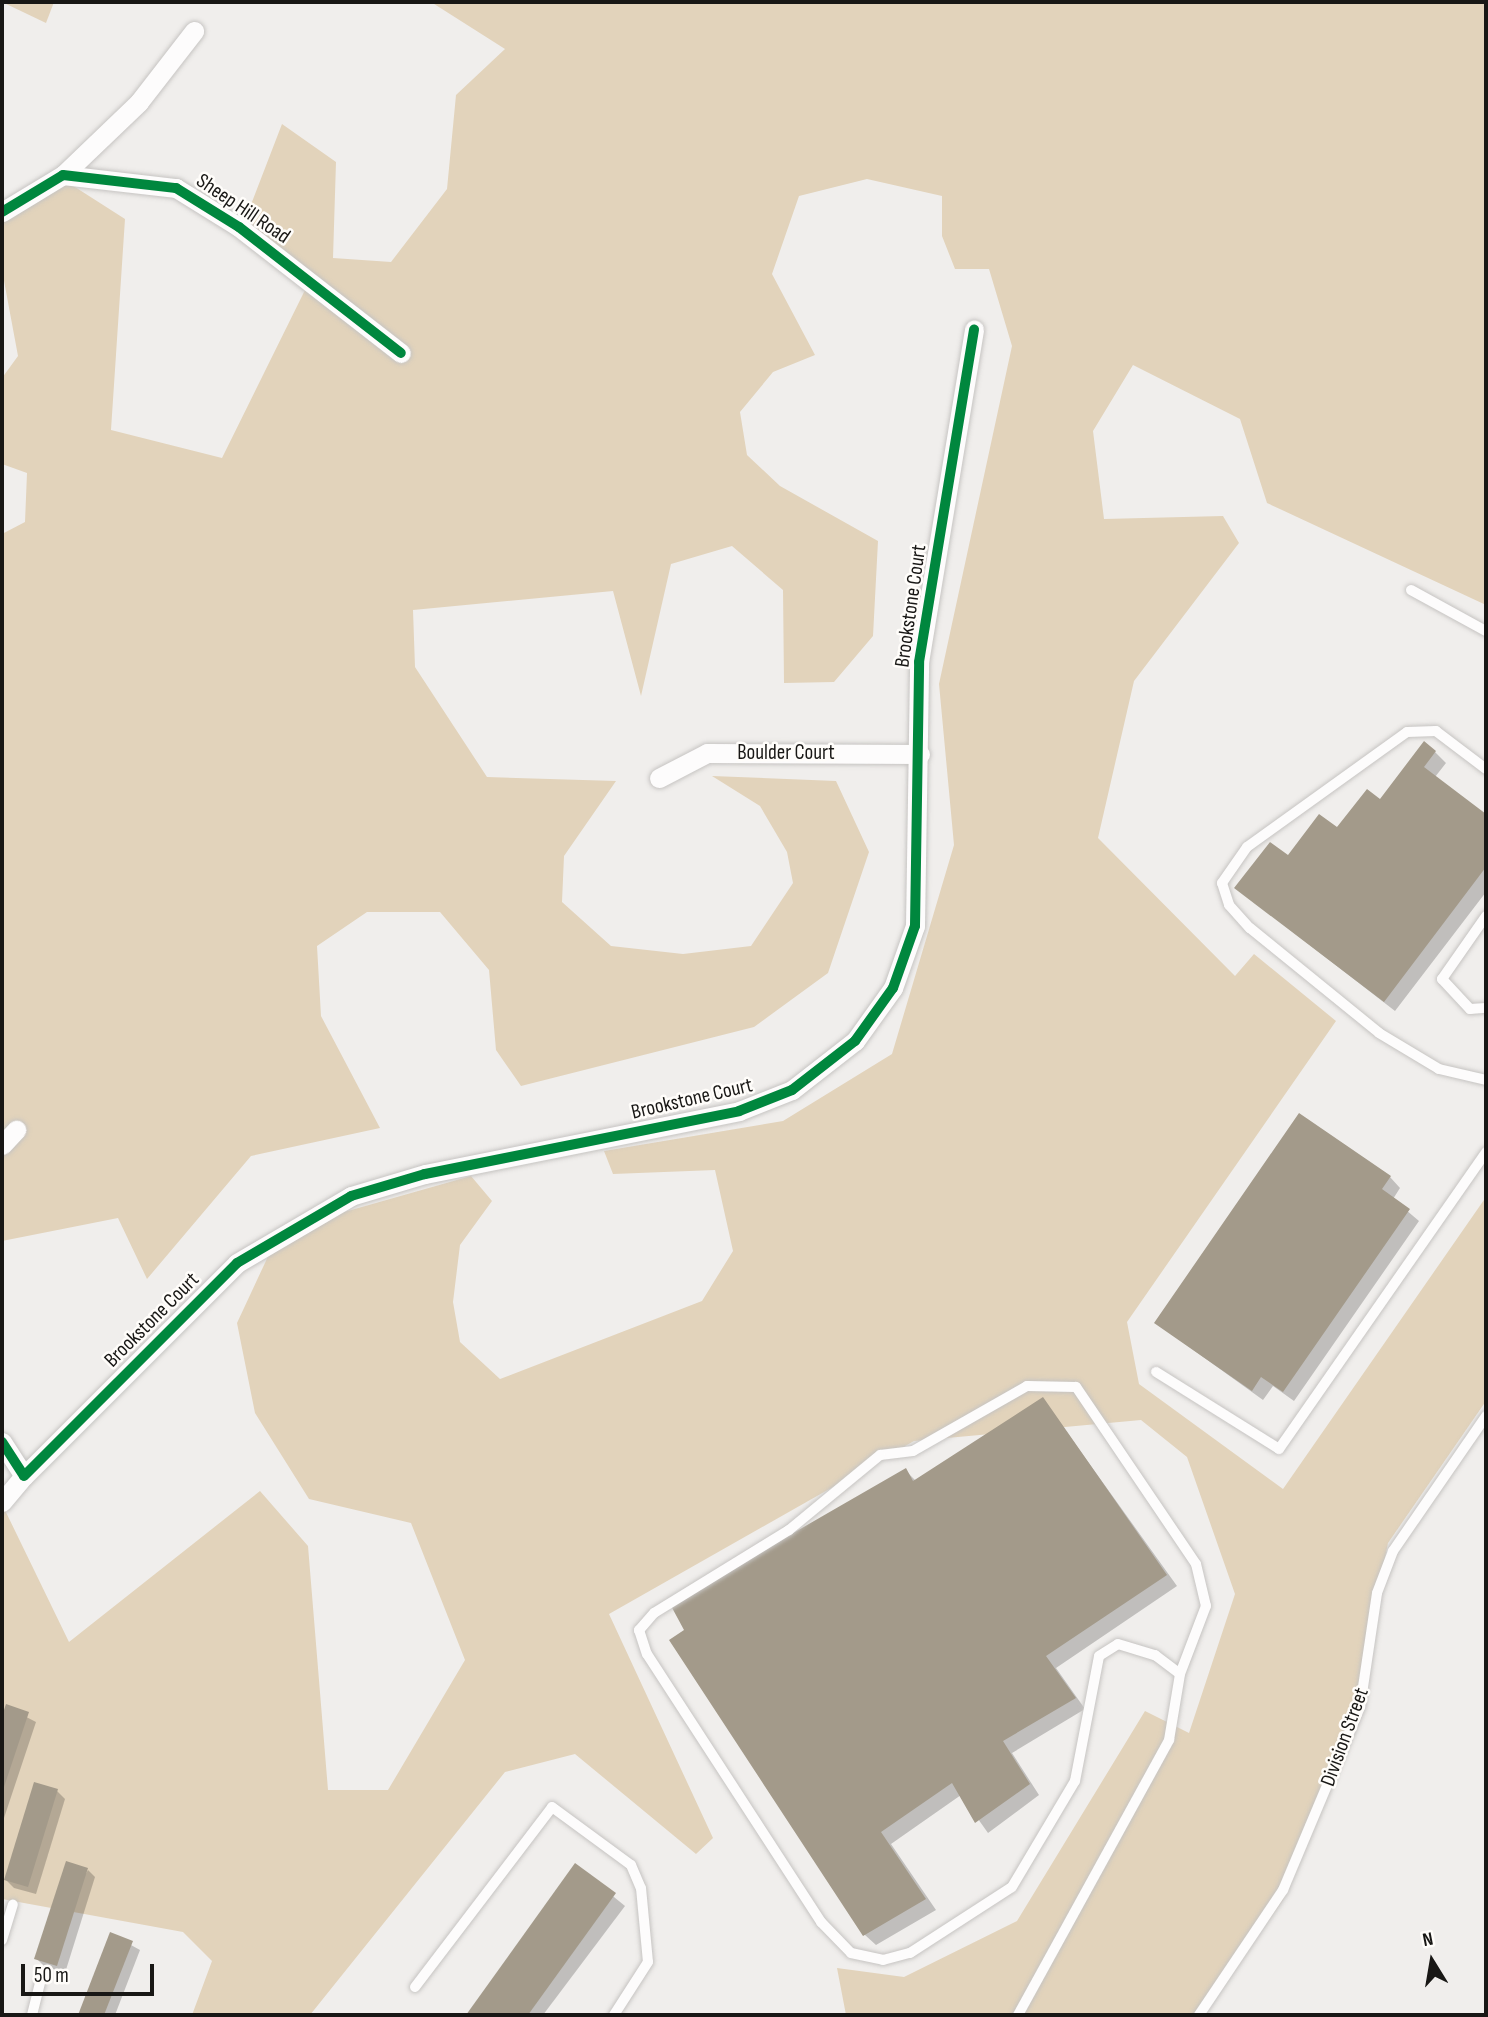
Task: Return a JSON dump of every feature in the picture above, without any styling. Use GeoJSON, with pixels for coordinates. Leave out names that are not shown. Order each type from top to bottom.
{"type":"FeatureCollection","features":[{"type":"Feature","properties":{"kind":"street"},"geometry":{"type":"LineString","coordinates":[[2,212],[63,175],[139,102],[194,31]]}},
{"type":"Feature","properties":{"kind":"street","name":"Sheep Hill Road"},"geometry":{"type":"LineString","coordinates":[[63,175],[176,188],[260,242],[401,354]]}},
{"type":"Feature","properties":{"kind":"street","name":"Brookstone Court"},"geometry":{"type":"LineString","coordinates":[[2,1502],[23,1476],[237,1263],[307,1216],[425,1174],[739,1111],[793,1090],[832,1062],[893,988],[915,926],[920,754],[919,662],[975,330]]}},
{"type":"Feature","properties":{"kind":"street","name":"Boulder Court"},"geometry":{"type":"LineString","coordinates":[[659,778],[706,753],[920,754]]}},
{"type":"Feature","properties":{"kind":"street"},"geometry":{"type":"LineString","coordinates":[[2,1145],[16,1129]]}},
{"type":"Feature","properties":{"kind":"street"},"geometry":{"type":"LineString","coordinates":[[2,1442],[23,1476]]}},
{"type":"Feature","properties":{"kind":"lane"},"geometry":{"type":"LineString","coordinates":[[1411,590],[1486,631]]}},
{"type":"Feature","properties":{"kind":"lane"},"geometry":{"type":"LineString","coordinates":[[1486,769],[1436,730],[1407,732],[1247,847],[1222,883],[1229,905],[1250,928],[1379,1033],[1438,1069],[1486,1080]]}},
{"type":"Feature","properties":{"kind":"lane"},"geometry":{"type":"LineString","coordinates":[[1486,916],[1442,979],[1470,1009],[1486,1008]]}},
{"type":"Feature","properties":{"kind":"lane"},"geometry":{"type":"LineString","coordinates":[[1156,1372],[1279,1449],[1486,1152]]}},
{"type":"Feature","properties":{"kind":"lane"},"geometry":{"type":"LineString","coordinates":[[1018,2015],[1169,1740],[1180,1674],[1201,1633],[1204,1581],[1076,1387],[1049,1383],[1027,1386],[913,1451],[880,1455],[789,1530],[654,1613],[639,1630],[648,1654],[821,1922],[851,1953],[883,1960],[910,1953],[1012,1887],[1076,1781],[1099,1656],[1118,1644],[1154,1655],[1180,1674]]}},
{"type":"Feature","properties":{"kind":"lane","name":"Division Street"},"geometry":{"type":"LineString","coordinates":[[1199,2015],[1283,1889],[1360,1707],[1377,1592],[1393,1551],[1486,1416]]}},
{"type":"Feature","properties":{"kind":"lane"},"geometry":{"type":"LineString","coordinates":[[415,1987],[552,1807],[631,1865],[641,1888],[648,1962],[614,2015]]}},
{"type":"Feature","properties":{"kind":"lane"},"geometry":{"type":"LineString","coordinates":[[2,1940],[13,1905]]}},
{"type":"Feature","properties":{"kind":"lane"},"geometry":{"type":"LineString","coordinates":[[32,2015],[40,1982]]}},
{"type":"Feature","properties":{"kind":"shaded area"},"geometry":{"type":"Polygon","coordinates":[[[2,2],[54,2],[46,23],[2,2]]]}},
{"type":"Feature","properties":{"kind":"shaded area"},"geometry":{"type":"Polygon","coordinates":[[[431,2],[1486,2],[1486,605],[1267,503],[1240,419],[1133,365],[1093,431],[1104,519],[1223,516],[1239,543],[1134,681],[1098,838],[1235,976],[1254,954],[1336,1021],[1127,1322],[1139,1384],[1283,1489],[1486,1197],[1486,1401],[1388,1543],[1344,1756],[1283,1900],[1201,2015],[846,2015],[837,1968],[904,1977],[1017,1921],[1145,1711],[1189,1733],[1235,1594],[1187,1457],[1141,1420],[914,1441],[609,1614],[713,1838],[696,1854],[575,1754],[505,1772],[310,2015],[192,2015],[212,1961],[183,1932],[2,1899],[2,1504],[69,1642],[260,1491],[308,1546],[328,1790],[388,1790],[465,1660],[411,1523],[309,1499],[255,1413],[237,1323],[271,1250],[309,1222],[471,1176],[492,1201],[460,1245],[453,1302],[460,1342],[500,1379],[702,1301],[733,1251],[715,1170],[613,1174],[604,1151],[783,1121],[892,1054],[954,845],[939,684],[1012,346],[989,269],[955,269],[942,236],[942,196],[867,179],[799,196],[772,274],[815,355],[773,372],[740,412],[747,455],[780,486],[878,541],[873,636],[834,682],[784,683],[783,590],[732,546],[671,564],[641,696],[613,591],[413,610],[415,667],[487,777],[616,781],[564,856],[562,902],[611,946],[683,954],[751,946],[793,883],[787,852],[760,806],[712,776],[836,781],[869,852],[828,973],[754,1027],[521,1086],[496,1050],[489,970],[440,912],[367,912],[317,946],[321,1016],[380,1128],[251,1156],[147,1279],[118,1218],[2,1241],[2,534],[25,522],[27,473],[2,464],[2,378],[18,356],[2,270],[2,213],[64,180],[125,219],[111,430],[222,458],[307,286],[242,228],[282,124],[336,162],[333,258],[391,262],[447,189],[456,95],[505,49],[431,2]]]}},
{"type":"Feature","properties":{"kind":"building"},"geometry":{"type":"Polygon","coordinates":[[[1424,741],[1436,751],[1424,767],[1486,814],[1486,867],[1384,1002],[1234,888],[1270,842],[1288,855],[1319,814],[1337,827],[1367,789],[1380,799],[1424,741]]]}},
{"type":"Feature","properties":{"kind":"building"},"geometry":{"type":"Polygon","coordinates":[[[1299,1113],[1391,1176],[1382,1189],[1410,1209],[1283,1392],[1261,1377],[1252,1391],[1154,1323],[1299,1113]]]}},
{"type":"Feature","properties":{"kind":"building"},"geometry":{"type":"Polygon","coordinates":[[[1043,1397],[1167,1575],[1046,1656],[1076,1698],[1003,1741],[1030,1784],[975,1823],[952,1783],[881,1832],[926,1899],[863,1936],[669,1640],[684,1630],[670,1604],[906,1468],[913,1481],[1043,1397]]]}},
{"type":"Feature","properties":{"kind":"building"},"geometry":{"type":"Polygon","coordinates":[[[6,1704],[29,1712],[2,1793],[2,1716],[6,1704]]]}},
{"type":"Feature","properties":{"kind":"building"},"geometry":{"type":"Polygon","coordinates":[[[34,1782],[58,1789],[28,1887],[4,1880],[34,1782]]]}},
{"type":"Feature","properties":{"kind":"building"},"geometry":{"type":"Polygon","coordinates":[[[66,1861],[88,1868],[57,1966],[34,1959],[66,1861]]]}},
{"type":"Feature","properties":{"kind":"building"},"geometry":{"type":"Polygon","coordinates":[[[575,1863],[616,1893],[528,2015],[466,2015],[575,1863]]]}},
{"type":"Feature","properties":{"kind":"building"},"geometry":{"type":"Polygon","coordinates":[[[110,1932],[133,1941],[104,2015],[78,2015],[110,1932]]]}},
{"type":"Feature","properties":{"kind":"cycle path"},"geometry":{"type":"LineString","coordinates":[[2,212],[63,175],[176,188],[239,227],[401,353]]}},
{"type":"Feature","properties":{"kind":"cycle path"},"geometry":{"type":"LineString","coordinates":[[2,1442],[24,1476],[237,1263],[351,1196],[425,1174],[739,1111],[792,1090],[855,1041],[893,988],[915,926],[919,662],[974,330]]}}]}
